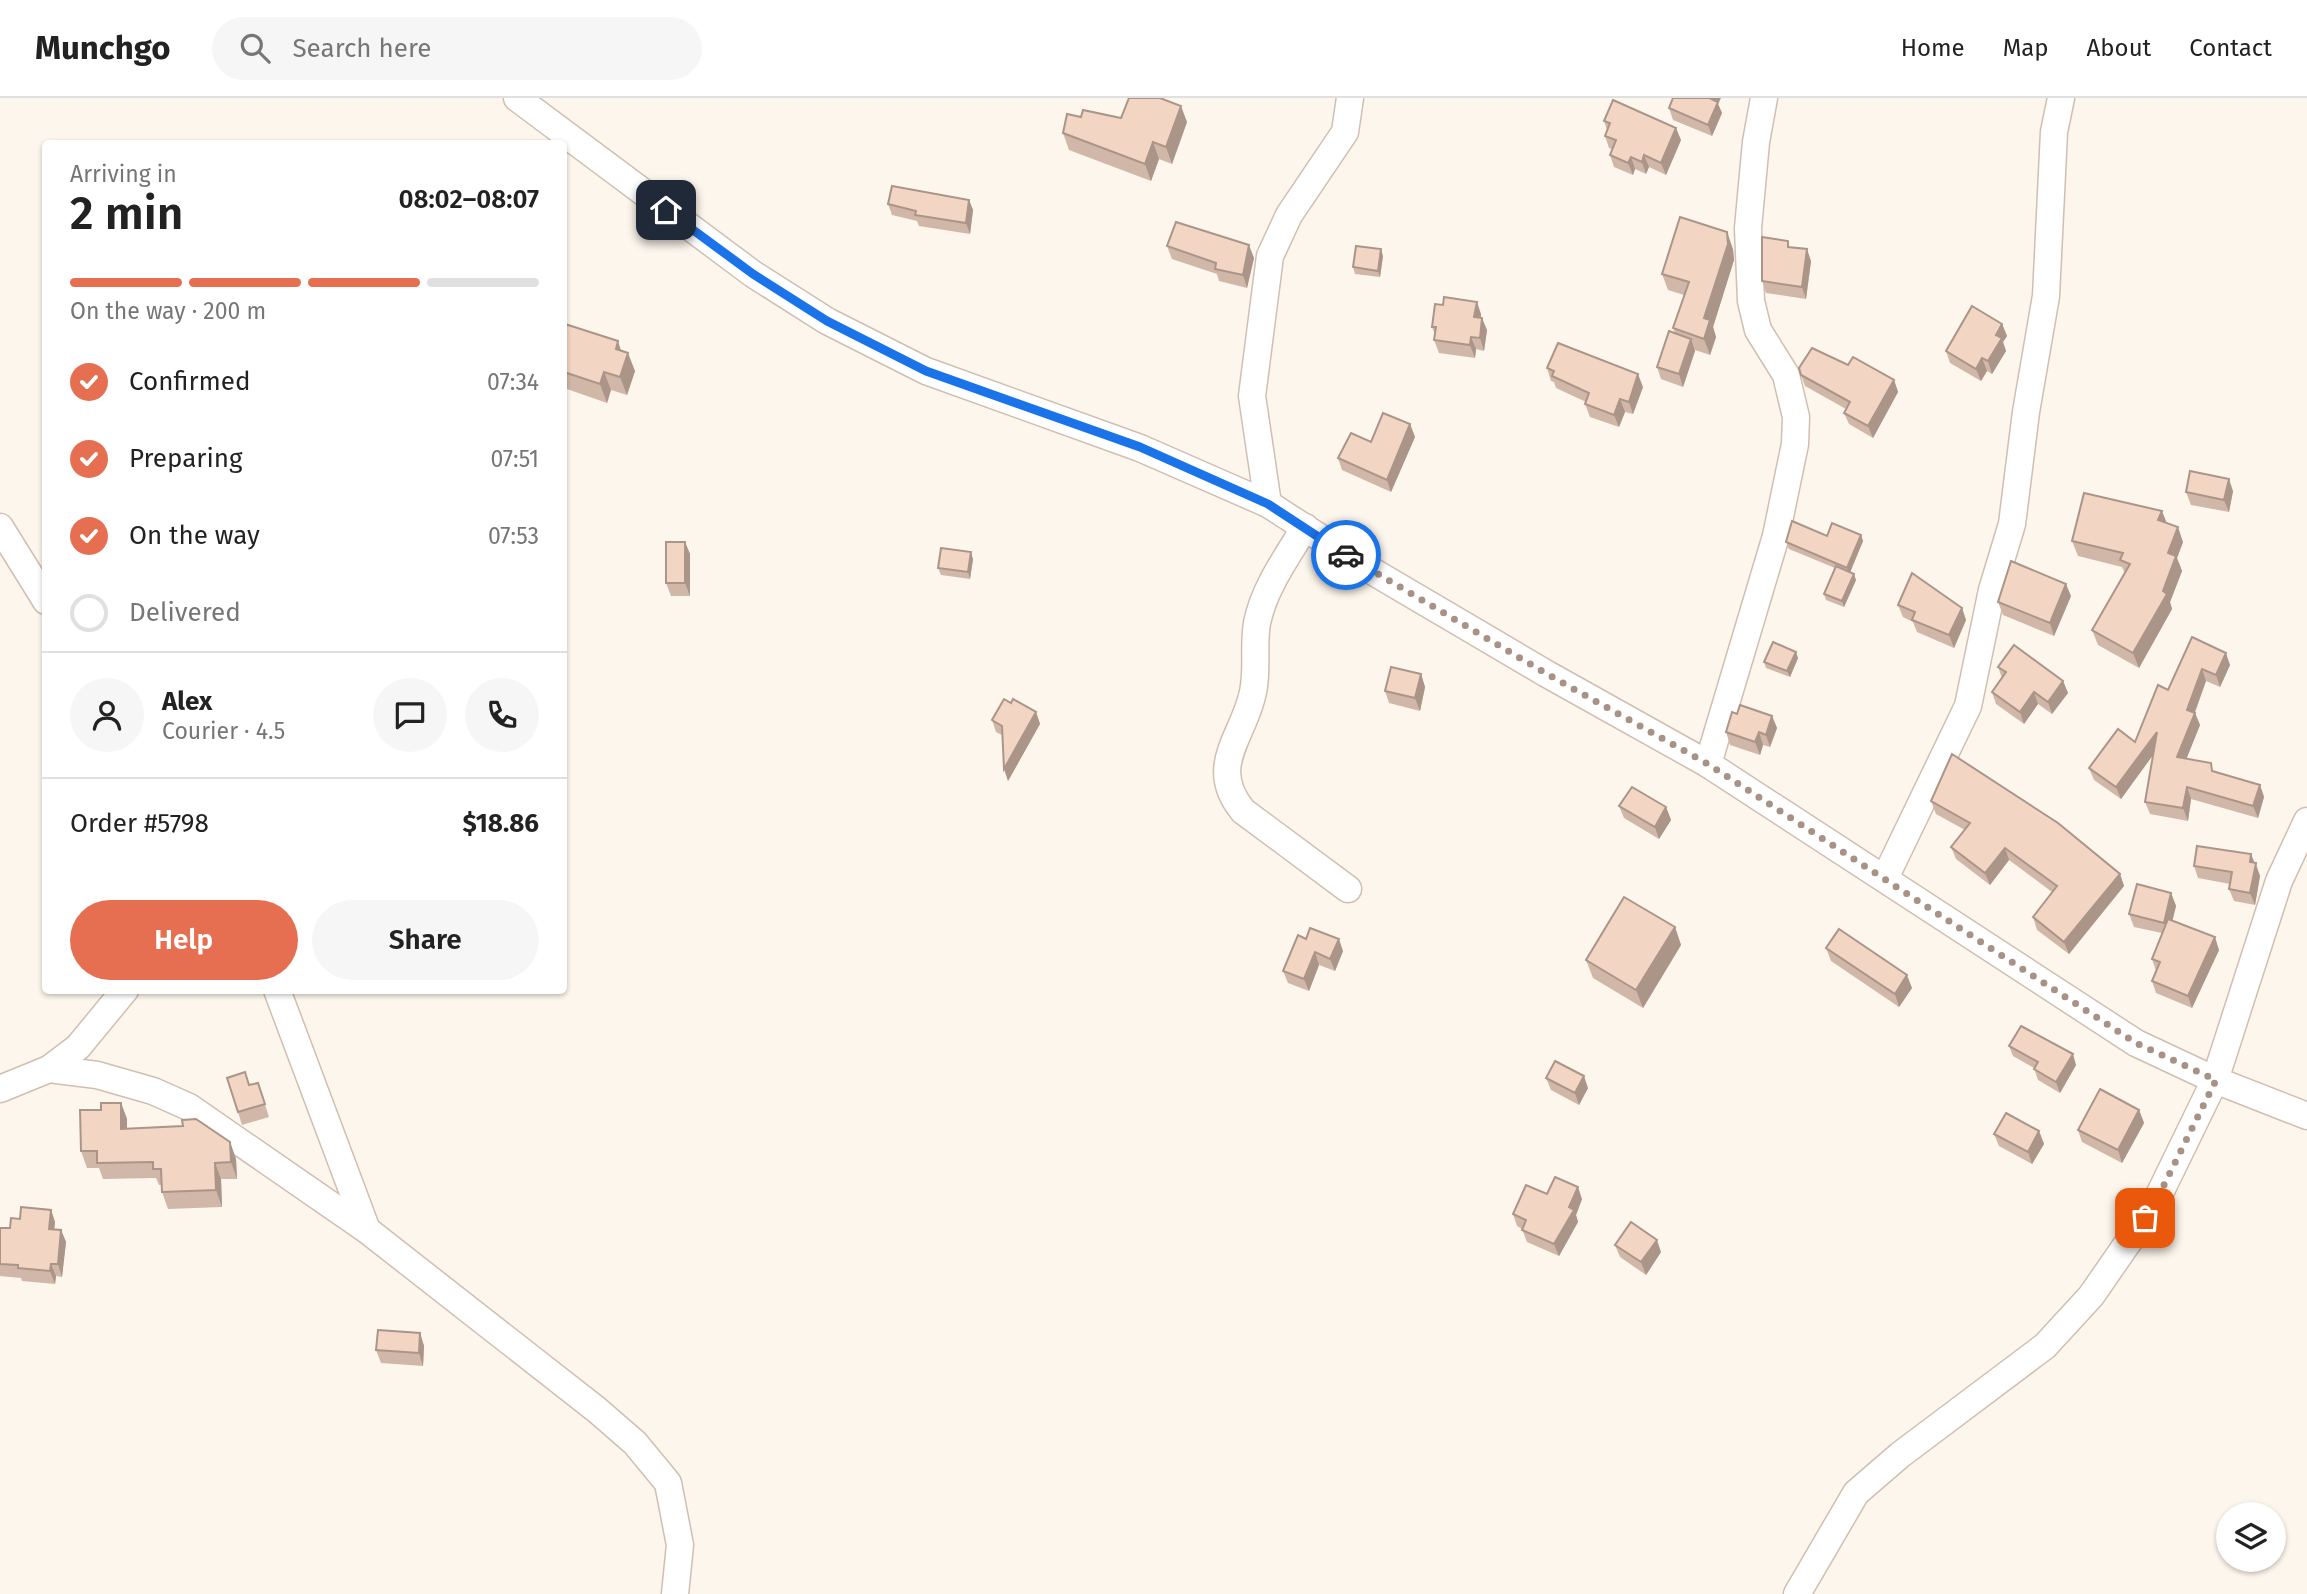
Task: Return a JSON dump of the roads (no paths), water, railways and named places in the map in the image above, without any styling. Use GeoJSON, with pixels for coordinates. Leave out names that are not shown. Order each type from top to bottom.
{"type":"FeatureCollection","features":[{"type":"Feature","properties":{"kind":"street"},"geometry":{"type":"LineString","coordinates":[[517,98],[753,274],[827,321],[926,371],[1140,447],[1268,504],[1535,668],[1708,764],[1735,784],[1885,876],[2125,1036],[2216,1080],[2307,1116]]}},
{"type":"Feature","properties":{"kind":"street"},"geometry":{"type":"LineString","coordinates":[[1268,504],[1252,396],[1270,256],[1289,215],[1345,132],[1350,98]]}},
{"type":"Feature","properties":{"kind":"street"},"geometry":{"type":"LineString","coordinates":[[1708,764],[1776,536],[1795,444],[1796,417],[1786,375],[1758,330],[1751,301],[1748,228],[1756,142],[1764,98]]}},
{"type":"Feature","properties":{"kind":"street"},"geometry":{"type":"LineString","coordinates":[[1885,876],[1968,706],[1985,616],[2012,524],[2026,412],[2046,296],[2054,132],[2061,98]]}},
{"type":"Feature","properties":{"kind":"street"},"geometry":{"type":"LineString","coordinates":[[0,527],[42,595]]}},
{"type":"Feature","properties":{"kind":"street"},"geometry":{"type":"LineString","coordinates":[[1305,527],[1267,592],[1257,622],[1252,695],[1231,750],[1227,784],[1243,811],[1348,889]]}},
{"type":"Feature","properties":{"kind":"street"},"geometry":{"type":"LineString","coordinates":[[1797,1594],[1856,1493],[1900,1455],[2045,1346],[2091,1296],[2159,1195],[2216,1080],[2280,881],[2301,847],[2307,821]]}},
{"type":"Feature","properties":{"kind":"street"},"geometry":{"type":"LineString","coordinates":[[0,1089],[49,1069],[78,1047],[122,994]]}},
{"type":"Feature","properties":{"kind":"street"},"geometry":{"type":"LineString","coordinates":[[278,994],[367,1230]]}},
{"type":"Feature","properties":{"kind":"street"},"geometry":{"type":"LineString","coordinates":[[49,1069],[97,1075],[153,1091],[190,1107],[367,1230],[597,1410],[635,1443],[668,1483],[680,1545],[675,1594]]}}]}
